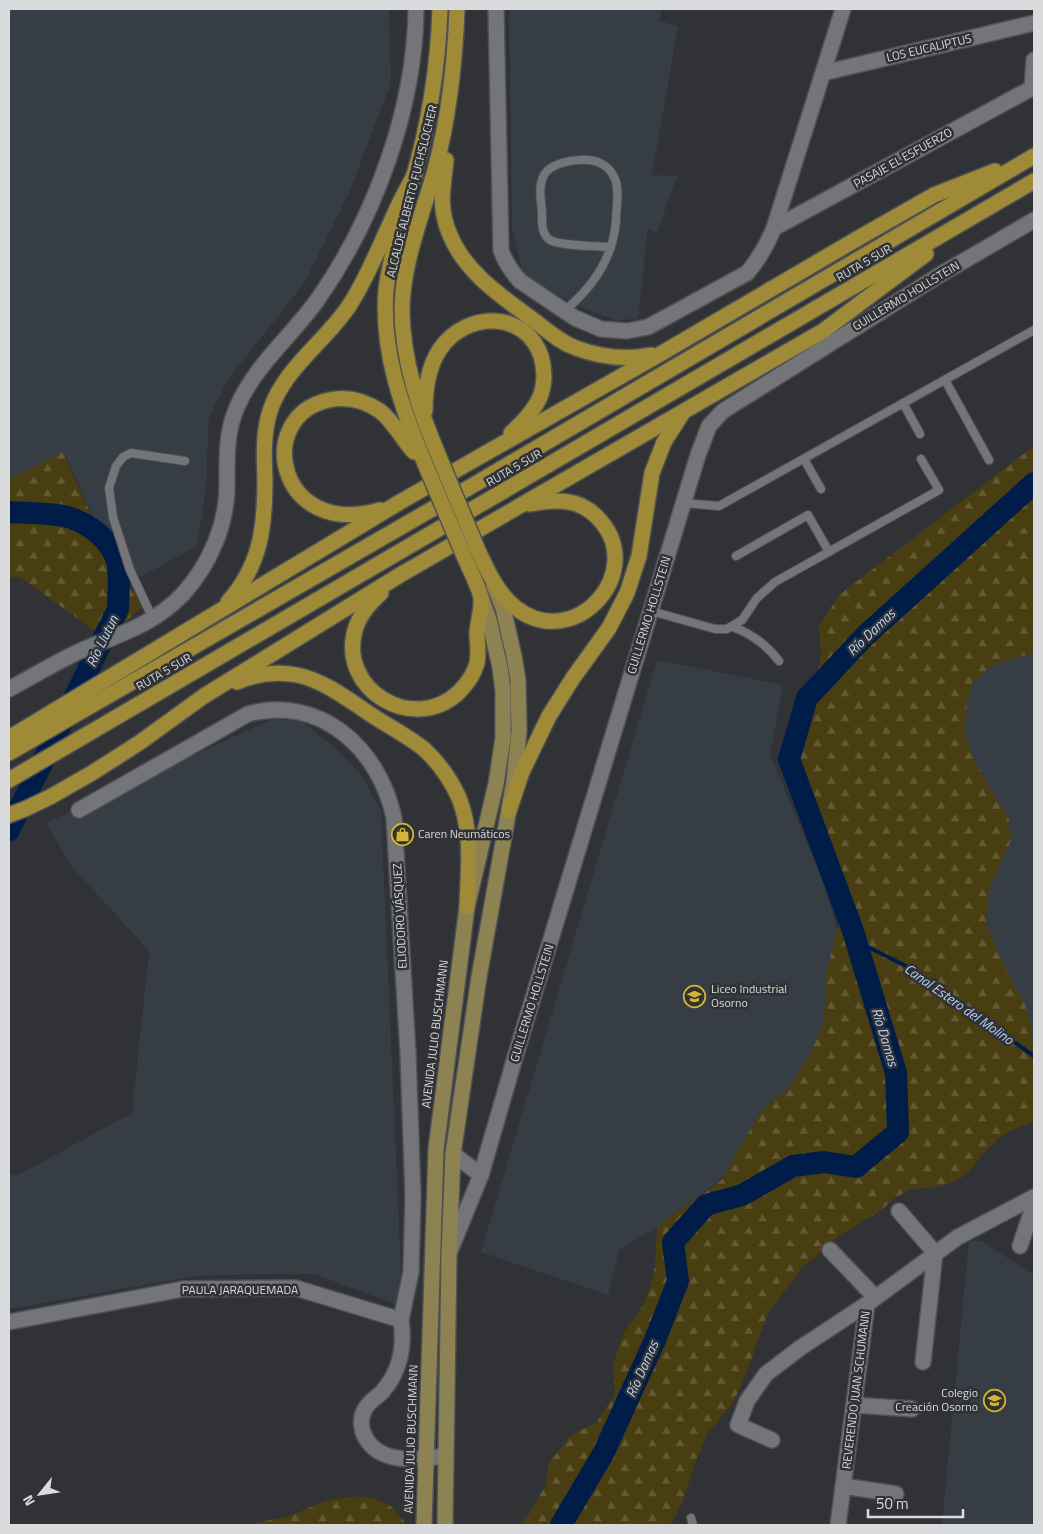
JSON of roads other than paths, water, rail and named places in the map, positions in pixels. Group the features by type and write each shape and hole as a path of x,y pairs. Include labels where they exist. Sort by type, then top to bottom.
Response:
{"highway":[{"name":"ALCALDE ALBERTO FUCHSLOCHER","path":"440,9 433,93 425,134 389,267 386,290 386,328 395,382 424,464 464,556"},
{"name":"ALCALDE ALBERTO FUCHSLOCHER","path":"457,9 454,65 446,119 429,191 410,251 403,293 402,311 405,346 417,401 426,428 489,575 514,607 531,617 550,621 570,619 587,611 602,598 611,580 615,559 611,539 601,520 577,503 556,501 531,504 511,511"},
{"path":"446,119 448,135 442,180 443,209 455,246 470,267 506,299 560,341 588,352 618,358 632,358 662,353"},
{"path":"9,738 400,502 934,195 1033,157"},
{"name":"RUTA 5 SUR","path":"9,753 453,497 1033,157"},
{"path":"219,611 234,595 246,577 261,540 265,514 265,436 267,422 277,396 292,372 337,322 357,294 415,174"},
{"name":"RUTA 5 SUR","path":"9,780 1034,181"},
{"path":"9,815 25,810 50,798 92,773 139,743 204,696 400,575 823,331 983,211"},
{"path":"426,428 426,391 433,364 440,348 451,336 466,326 483,321 502,322 520,328 536,345 542,361 544,380 535,406 520,425 497,446"},
{"path":"400,502 374,511 348,515 326,512 310,504 297,491 288,475 286,467 285,449 294,421 307,410 324,401 345,398 364,402 389,419 424,464"},
{"path":"509,811 522,772 549,716 573,678 609,628 626,593 639,556 652,473 664,442 683,412"},
{"name":"AVENIDA JULIO BUSCHMANN","path":"464,556 481,597"},
{"path":"400,575 365,610 355,628 353,644 354,661 363,681 378,696 398,706 418,709 438,705 455,695 469,680 477,662 477,632 481,597"},
{"path":"204,696 255,676 281,673 305,677 325,686 412,740 444,771 455,790 463,810 469,838 467,907"}],"main road":[{"path":"445,1525 449,1254 453,1154 479,977 518,756 518,680 503,608 489,575"},
{"name":"AVENIDA JULIO BUSCHMANN","path":"424,1525 436,1149 467,907 496,784 503,738 503,698 500,667 491,628 481,597"}],"street":[{"path":"9,689 79,652 121,636 156,617 171,606 192,584 201,571 215,544 224,513 227,498 226,452 228,438 231,424 242,396 258,372 318,300 347,253 369,208 396,136 405,100 414,45 416,9"},
{"path":"496,9 501,250 508,267 520,280 564,311 601,329 627,331 648,328 747,273 757,262 774,228 843,9"},
{"name":"LOS EUCALIPTUS","path":"823,73 1034,24"},
{"name":"PASAJE EL ESFUERZO","path":"774,228 1032,88 1034,60"},
{"name":"GUILLERMO HOLLSTEIN","path":"449,1254 481,1175 650,611 698,455 709,426 722,411 938,276 1034,220"},
{"name":"ELIODORO VÁSQUEZ","path":"79,810 248,714 270,710 299,711 324,721 354,743 374,766 387,791 394,818 408,1053 414,1196 411,1272 401,1320"},
{"path":"453,1154 481,1175"},
{"name":"REVERENDO JUAN SCHUMANN","path":"838,1525 854,1404 871,1301 958,1237 1034,1197"},
{"path":"1020,1246 1034,1204"},
{"path":"899,1211 934,1253 922,1362"},
{"path":"772,1440 738,1425 747,1401 766,1374 800,1348 871,1301 830,1250"},
{"name":"PAULA JARAQUEMADA","path":"9,1322 183,1289 296,1288 401,1320"},
{"path":"401,1320 403,1342 399,1363 388,1384 364,1411 362,1430 368,1441 386,1455 402,1459 446,1456"},
{"path":"854,1404 912,1409"},
{"path":"843,1486 896,1494"}],"lane":[{"path":"564,311 593,282 611,247 615,235 618,189 612,172 607,167 593,160 564,162 550,168 543,177 540,188 543,230 546,236 557,242 611,247"},
{"path":"684,503 719,506 1034,330"},
{"path":"945,380 988,460"},
{"path":"903,403 920,434"},
{"path":"156,617 130,570 113,517 109,488 116,466 123,457 131,454 186,461"},
{"path":"804,459 821,489"},
{"path":"732,627 742,620 757,598 775,582 939,490 921,459"},
{"path":"736,556 808,515 829,552"},
{"path":"650,611 715,629 732,627 744,631 764,643 779,661"}],"waterway":[{"name":"Río Damas","path":"561,1525 604,1452 655,1340 678,1281 673,1242 706,1205 742,1195 793,1166 824,1162 856,1167 898,1132 896,1073 853,931 789,759 807,698 865,636 1034,483"},
{"name":"Río Llutun","path":"9,512 65,516 92,529 104,539 113,551 118,563 119,583 118,609 9,830"},
{"name":"Canal Estero del Molino","path":"856,941 910,968 1034,1056"}],"place":[{"name":"Caren Neumáticos","path":"402,834"},
{"name":"Liceo Industrial Osorno","path":"695,996"},
{"name":"Colegio Creación Osorno","path":"994,1400"}]}
